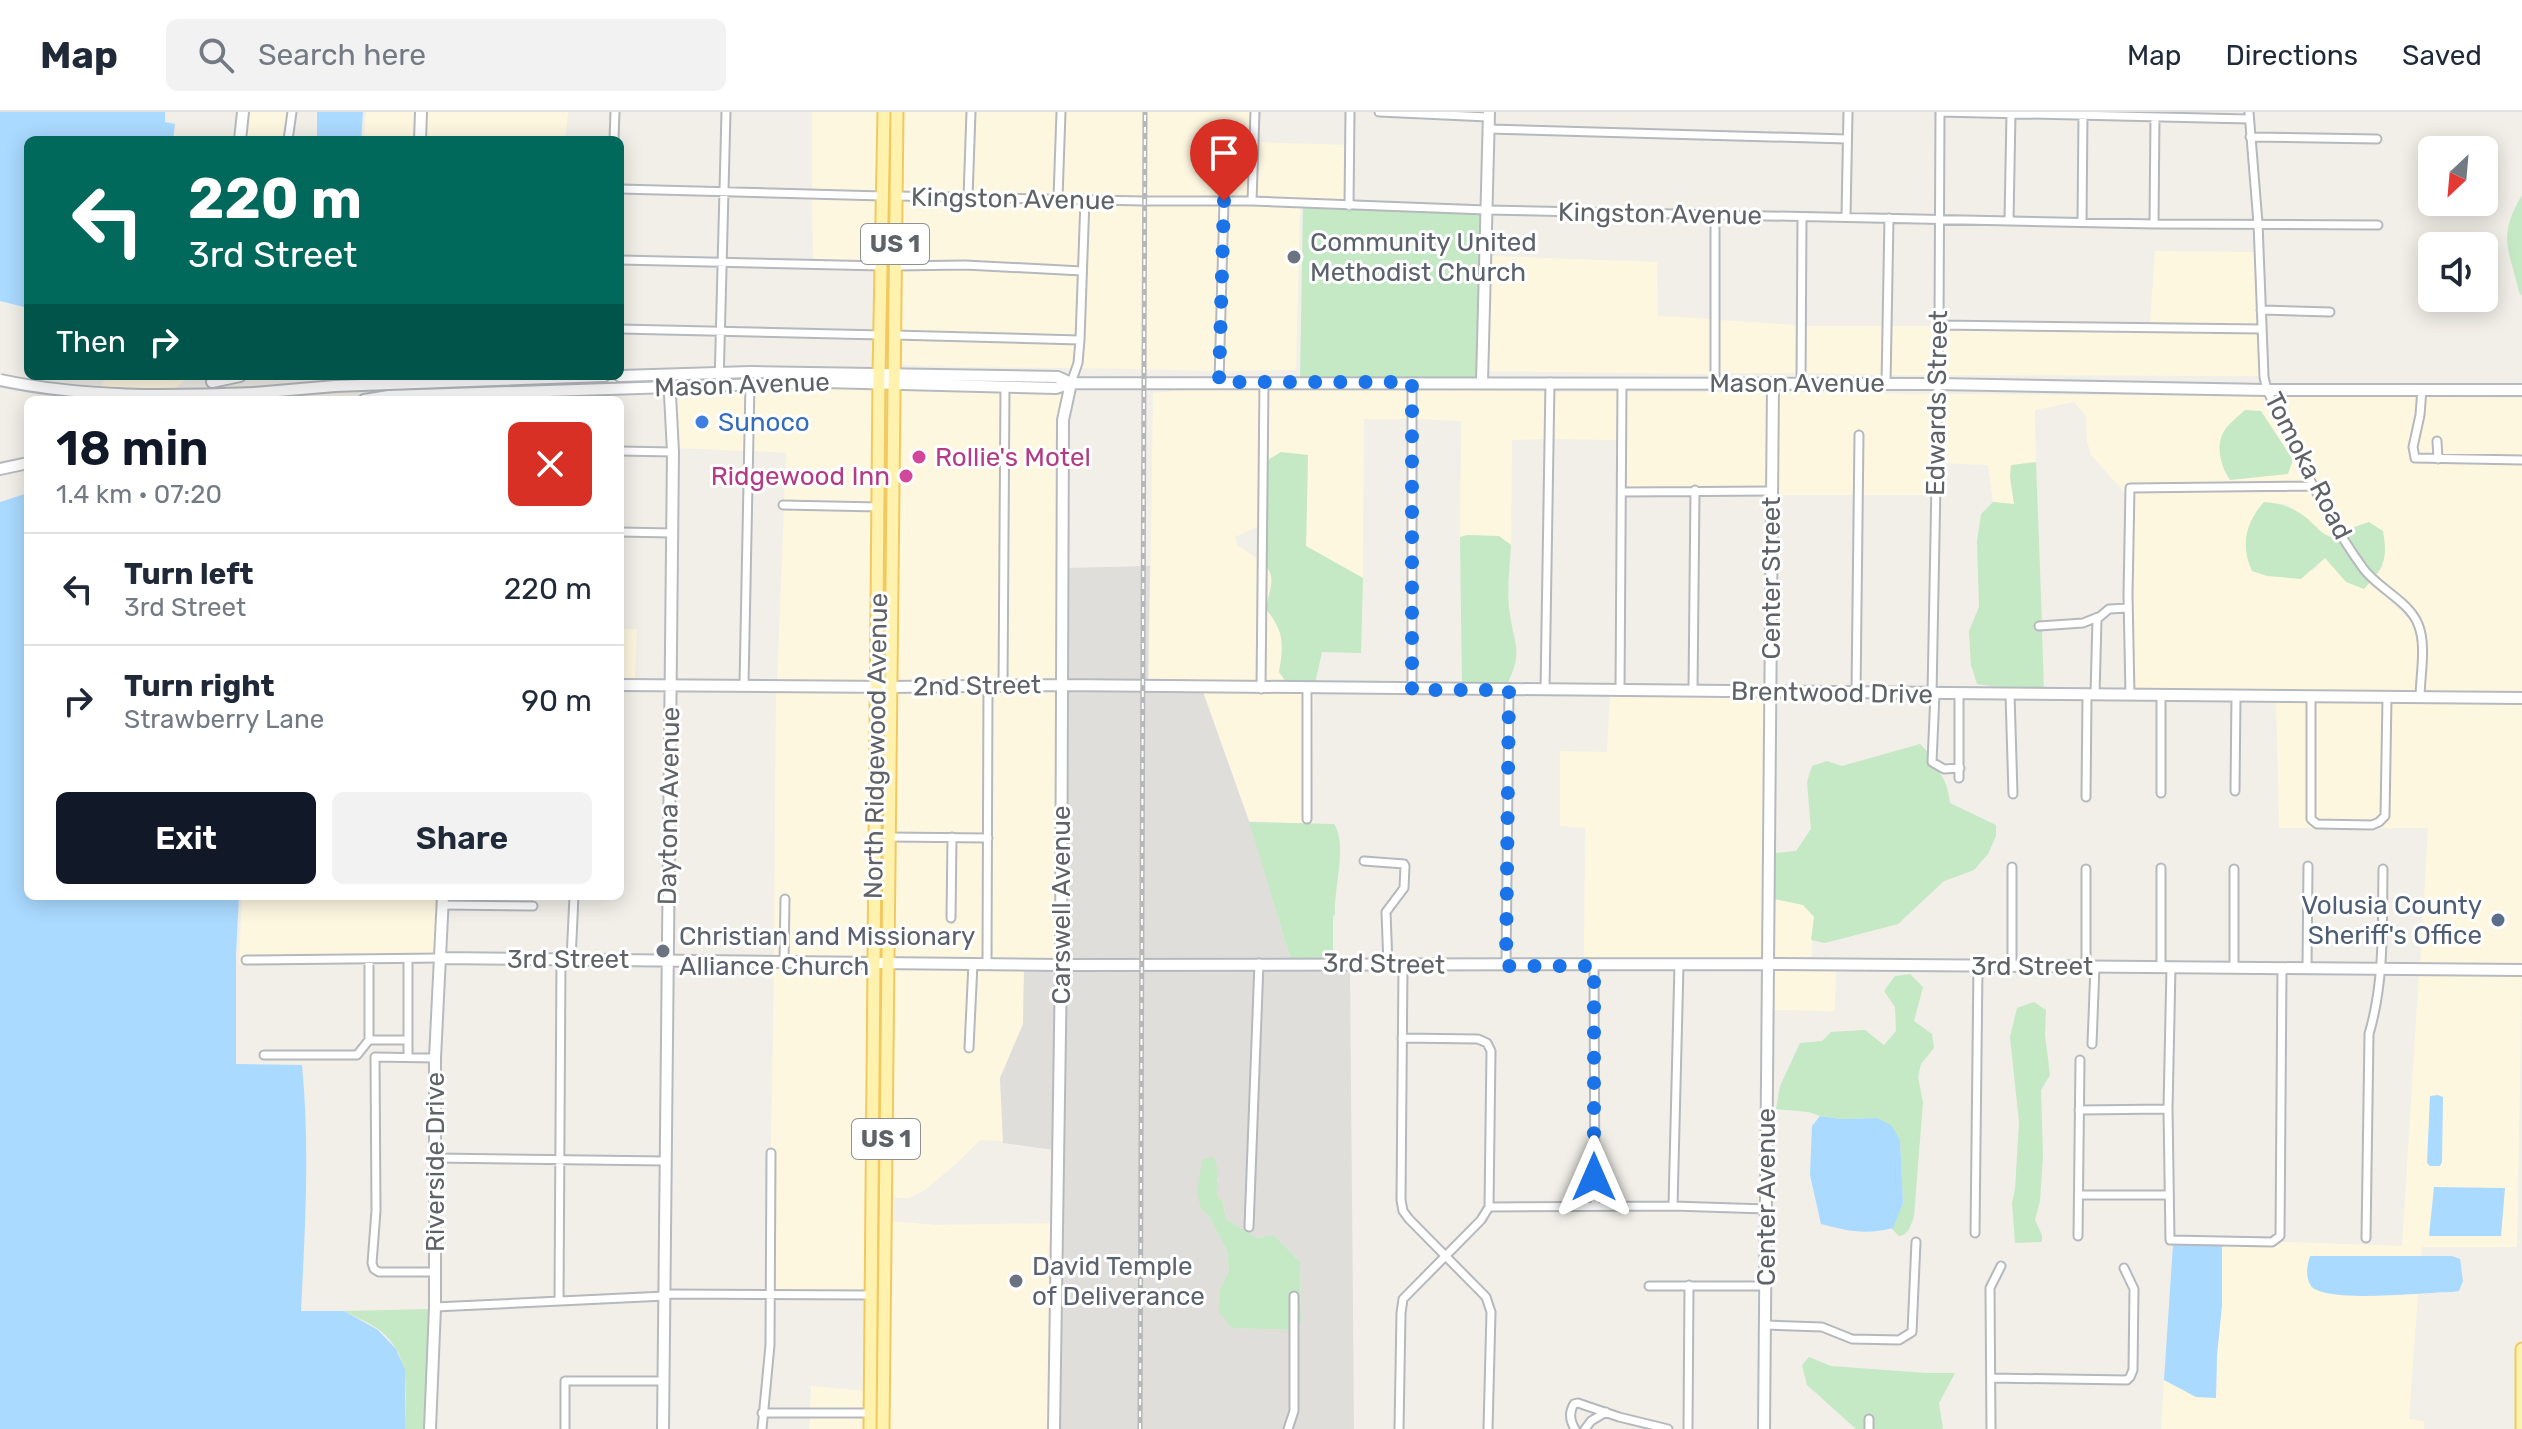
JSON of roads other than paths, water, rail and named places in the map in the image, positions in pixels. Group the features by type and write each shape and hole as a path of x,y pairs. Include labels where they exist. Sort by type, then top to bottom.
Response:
{"main road":[{"name":"North Ridgewood Avenue","path":"870,1429 879,379 895,266 884,112"},
{"name":"North Ridgewood Avenue","path":"883,1429 893,380 882,266 897,112"},
{"path":"871,1278 884,1294"},
{"path":"871,1295 884,1316"},
{"path":"2522,1349 2522,1429"}],"street":[{"path":"240,136 243,112"},
{"path":"289,136 292,112"},
{"path":"420,136 421,112"},
{"path":"614,136 615,112"},
{"path":"720,379 726,112"},
{"path":"968,197 971,112"},
{"path":"1058,198 1061,112"},
{"path":"1252,201 1255,112"},
{"path":"1349,206 1350,112"},
{"path":"1379,112 1847,139"},
{"path":"1846,217 1848,112"},
{"path":"1940,112 2155,117 2249,115"},
{"name":"Edwards Street","path":"1940,112 1932,762 1944,769 1960,768"},
{"path":"2009,221 2011,113"},
{"path":"2082,222 2083,114"},
{"name":"Tomoka Road","path":"2249,115 2267,390 2333,525 2365,572 2405,607 2418,623 2422,640 2420,698"},
{"path":"2154,224 2155,117"},
{"path":"1482,382 1488,119"},
{"path":"2250,137 2377,139"},
{"name":"Kingston Avenue","path":"624,189 1252,201 1715,216 2378,225"},
{"path":"1071,383 1078,363 1080,340 1085,199"},
{"path":"1219,382 1224,201"},
{"path":"1715,216 1715,383"},
{"path":"1801,383 1802,217"},
{"path":"1886,384 1889,218"},
{"path":"624,260 882,266"},
{"path":"895,266 965,265 1082,271"},
{"path":"2261,310 2330,312"},
{"path":"1939,325 2262,329"},
{"path":"624,329 1080,340"},
{"name":"Mason Avenue","path":"624,376 670,381"},
{"name":"Mason Avenue","path":"893,380 1058,377 1071,383"},
{"path":"744,685 750,378"},
{"name":"Mason Avenue","path":"417,389 750,378 879,379 1058,388 1071,383 1550,382 2522,390"},
{"path":"0,380 75,393 165,396 335,386 417,389"},
{"name":"Mason Avenue","path":"383,396 417,389 512,380"},
{"name":"Daytona Avenue","path":"663,1429 673,452 670,381"},
{"path":"1261,689 1264,382"},
{"path":"1412,382 1412,690"},
{"path":"1545,690 1550,382"},
{"name":"Carswell Avenue","path":"1054,1429 1061,965 1063,420 1071,383"},
{"path":"1620,691 1622,383"},
{"name":"Center Street","path":"1767,964 1773,383"},
{"path":"1003,686 1005,387"},
{"path":"2422,388 2413,447 2415,458 2522,460"},
{"path":"1856,694 1859,435"},
{"path":"2437,441 2438,459"},
{"path":"624,451 673,452"},
{"path":"0,469 24,464"},
{"path":"2130,695 2130,488 2312,486"},
{"path":"1693,691 1695,490"},
{"path":"1622,492 1772,491"},
{"path":"783,505 879,507"},
{"path":"624,532 672,533"},
{"path":"2039,626 2083,623 2109,609 2128,608"},
{"path":"2086,797 2098,617"},
{"name":"2nd Street","path":"624,685 1143,687"},
{"path":"987,963 988,686"},
{"name":"Brentwood Drive","path":"1143,687 2522,698"},
{"path":"1307,689 1307,819"},
{"path":"1506,966 1509,690"},
{"path":"2010,694 2013,794"},
{"path":"2161,694 2161,793"},
{"path":"1959,695 1959,778"},
{"path":"2235,791 2236,696"},
{"path":"2311,697 2311,819 2317,824 2372,825 2385,816 2387,698"},
{"path":"889,837 988,838"},
{"path":"951,918 952,837"},
{"path":"1364,861 1405,866 1404,888 1386,912 1388,965"},
{"path":"2307,968 2308,866"},
{"path":"2012,867 2012,966"},
{"path":"2161,868 2166,967 2170,1240 2272,1242 2280,1236 2282,967"},
{"path":"2086,869 2092,1044"},
{"path":"2234,869 2234,967"},
{"path":"2366,1238 2369,1034 2376,1012 2382,968 2383,869"},
{"path":"784,961 785,899"},
{"path":"559,1301 566,960 574,900"},
{"path":"443,901 533,906"},
{"name":"Riverside Drive","path":"430,1429 435,1307 435,1058 443,901"},
{"name":"3rd Street","path":"246,960 440,958 1061,965 1767,964 2522,970"},
{"path":"264,1055 357,1055 363,1051 369,1040 369,959"},
{"path":"408,959 408,1057"},
{"path":"969,1048 973,963"},
{"path":"1249,1227 1259,963"},
{"name":"Center Avenue","path":"1764,1429 1767,964"},
{"path":"1403,965 1403,1211 1486,1297 1491,1312 1488,1429"},
{"path":"1673,1206 1679,965"},
{"path":"1594,966 1595,1206"},
{"path":"1975,1233 1978,966"},
{"path":"1399,1429 1403,1299 1481,1220 1489,1207 1491,1051 1487,1043 1478,1039 1402,1038"},
{"path":"369,1040 408,1040"},
{"path":"434,1272 379,1272 372,1263 376,1211 375,1057 435,1058"},
{"path":"2078,1236 2080,1060"},
{"path":"2079,1110 2168,1109"},
{"path":"762,1429 770,1345 771,1153"},
{"path":"436,1158 665,1161"},
{"path":"2079,1195 2168,1195"},
{"path":"1489,1207 1766,1209"},
{"path":"1765,1325 1822,1327 1852,1339 1899,1340 1912,1332 1916,1242"},
{"path":"1991,1429 1990,1288 2001,1266"},
{"path":"1991,1378 2127,1380 2133,1370 2134,1289 2124,1268"},
{"path":"1688,1429 1689,1285"},
{"path":"1649,1286 1765,1286"},
{"path":"435,1307 665,1295 871,1295"},
{"path":"1288,1429 1294,1411 1294,1296"},
{"path":"565,1429 565,1381 664,1381"},
{"path":"1575,1429 1571,1418 1574,1404 1668,1429"},
{"path":"1585,1429 1591,1421 1606,1412"},
{"path":"762,1413 870,1413"},
{"path":"1869,1419 1869,1429"}],"water":[{"path":"0,112 165,112 165,122 175,124 174,136 24,136 24,380 100,380 44,396 24,396 24,900 239,900 236,1064 302,1065 306,1157 301,1311 344,1311 378,1330 396,1349 405,1370 405,1429 0,1429"},
{"path":"317,112 363,112 361,136 317,136"},
{"path":"2430,1096 2443,1097 2442,1162 2440,1166 2430,1166 2427,1163"},
{"path":"1820,1116 1877,1118 1891,1125 1900,1140 1903,1203 1893,1228 1857,1231 1821,1224 1810,1175 1812,1126"},
{"path":"2434,1187 2505,1188 2501,1236 2429,1236"},
{"path":"2173,1245 2222,1245 2216,1398 2196,1397 2164,1380"},
{"path":"2310,1256 2452,1256 2460,1259 2463,1281 2459,1291 2452,1292 2336,1295 2311,1286 2307,1271"}],"railway":[{"path":"1140,1429 1145,112"}],"place":[{"name":"Community United Methodist Church","path":"1294,257"},
{"name":"Sunoco","path":"702,422"},
{"name":"Rollie's Motel","path":"919,457"},
{"name":"Ridgewood Inn","path":"906,476"},
{"name":"Volusia County Sheriff's Office","path":"2498,920"},
{"name":"Christian and Missionary Alliance Church","path":"663,951"},
{"name":"David Temple of Deliverance","path":"1016,1281"}]}
